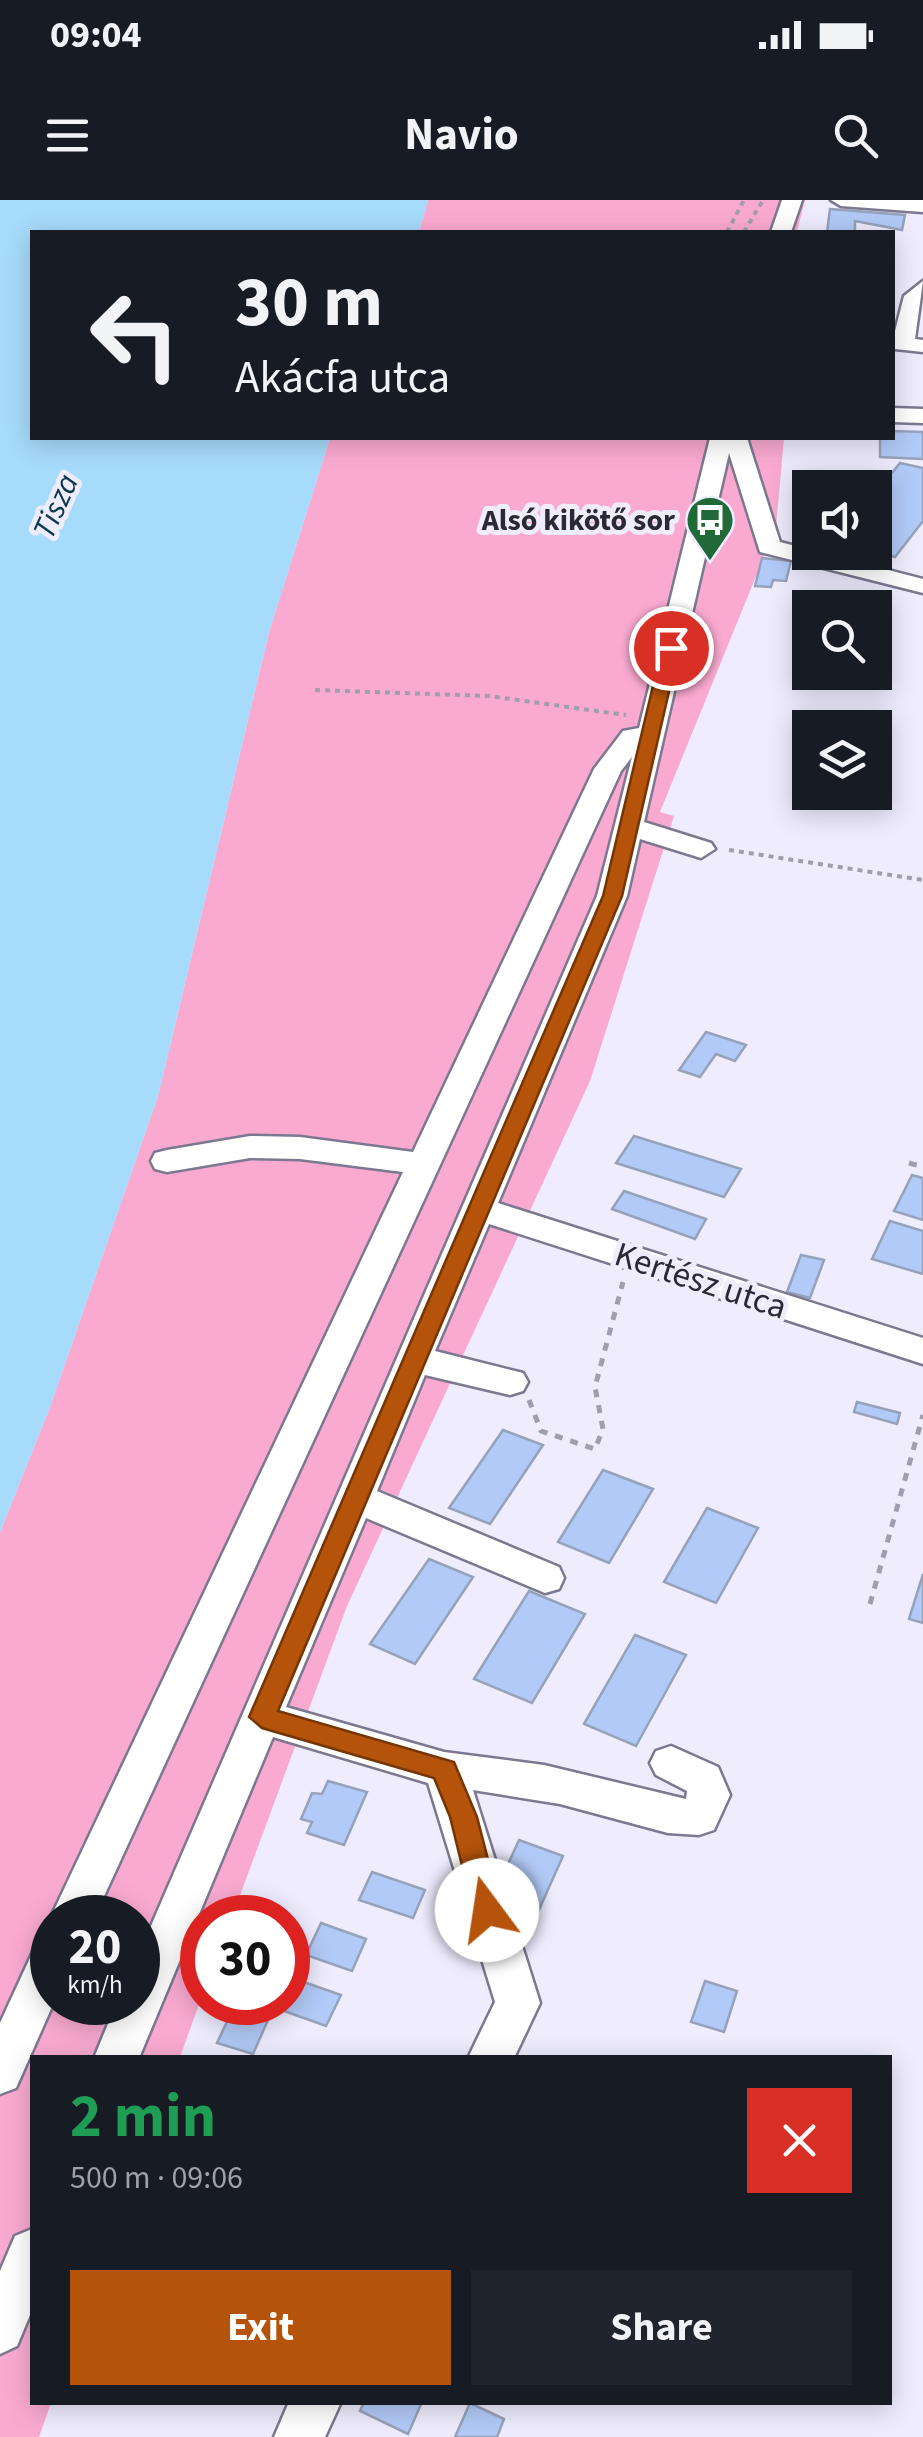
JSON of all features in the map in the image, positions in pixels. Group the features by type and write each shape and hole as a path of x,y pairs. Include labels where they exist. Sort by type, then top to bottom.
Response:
{"street":[{"path":"783,230 792,200"},
{"path":"841,200 918,212"},
{"path":"906,342 914,296 923,288"},
{"path":"895,414 923,416"},
{"path":"117,2055 612,896 721,440"},
{"path":"737,440 769,547 923,586"},
{"path":"83,1895 608,769 633,737 652,726"},
{"path":"630,827 700,849"},
{"path":"167,1161 250,1147 300,1148 423,1164"},
{"name":"Kertész utca","path":"480,1208 923,1351"},
{"path":"416,1360 510,1382"},
{"path":"356,1498 545,1578"},
{"path":"262,1717 444,1770 498,1774 579,1790 678,1818 699,1817 709,1795 703,1780 671,1763"},
{"path":"444,1770 464,1817 487,1910 518,2002 492,2055"},
{"path":"0,2072 30,2007"},
{"path":"0,2329 30,2258"},
{"path":"299,2437 315,2405"}],"path":[{"path":"729,230 744,200"},
{"path":"745,230 763,200"},
{"path":"315,690 488,696 652,726"},
{"path":"700,849 764,852 923,880"},
{"path":"910,1163 923,1167"},
{"path":"510,1382 528,1395 540,1431 595,1449 603,1429 595,1387 624,1292 622,1254"},
{"path":"870,1604 923,1415"}],"shaded area":[{"path":"428,200 805,200 798,230 420,230"},
{"path":"329,440 784,440 776,527 660,812 674,816 590,1081 347,1606 240,1895 180,1895 180,2025 192,2025 181,2055 30,2055 30,2405 50,2405 39,2437 0,2437 0,1532 50,1407 158,1096 269,632"}],"water":[{"name":"Tisza","path":"0,200 428,200 420,230 30,230 30,440 329,440 269,632 158,1096 50,1407 0,1532"}],"building":[{"path":"830,209 905,215 902,230 855,221 855,230 827,230"},
{"path":"895,431 923,432 923,459 880,457 880,440 895,440"},
{"path":"900,463 923,468 923,521 895,557 892,556 892,473"},
{"path":"762,558 791,561 786,581 773,580 771,587 755,586"},
{"path":"706,1032 746,1045 735,1061 716,1054 700,1077 679,1070"},
{"path":"634,1136 741,1169 724,1197 616,1163"},
{"path":"912,1175 923,1178 923,1220 894,1211"},
{"path":"624,1191 706,1219 695,1239 612,1209"},
{"path":"890,1221 923,1231 923,1274 872,1259"},
{"path":"801,1255 824,1260 810,1298 787,1292"},
{"path":"857,1402 900,1413 897,1424 854,1412"},
{"path":"503,1430 543,1445 490,1524 449,1508"},
{"path":"603,1470 653,1489 609,1563 558,1542"},
{"path":"707,1508 758,1528 716,1603 664,1582"},
{"path":"429,1559 473,1577 415,1664 370,1644"},
{"path":"923,1574 923,1623 909,1619"},
{"path":"529,1591 585,1614 532,1703 474,1679"},
{"path":"635,1635 686,1655 636,1746 584,1724"},
{"path":"328,1781 367,1792 344,1845 307,1833 312,1822 301,1819 312,1793 322,1794"},
{"path":"519,1840 563,1856 538,1912 493,1897"},
{"path":"372,1872 425,1890 413,1918 359,1900"},
{"path":"321,1923 366,1939 352,1971 310,1956 310,1946"},
{"path":"705,1981 737,1991 724,2032 691,2022"},
{"path":"310,1984 341,1995 326,2026 310,2020"},
{"path":"225,2025 266,2025 253,2054 217,2043"},
{"path":"363,2405 421,2405 408,2434 360,2411"},
{"path":"469,2405 504,2419 497,2437 455,2437"}],"place":[{"name":"Alsó kikötő sor","path":"710,562"}],"route":[{"path":"487,1910 464,1817 444,1770 262,1717 612,896 671,648"}]}
